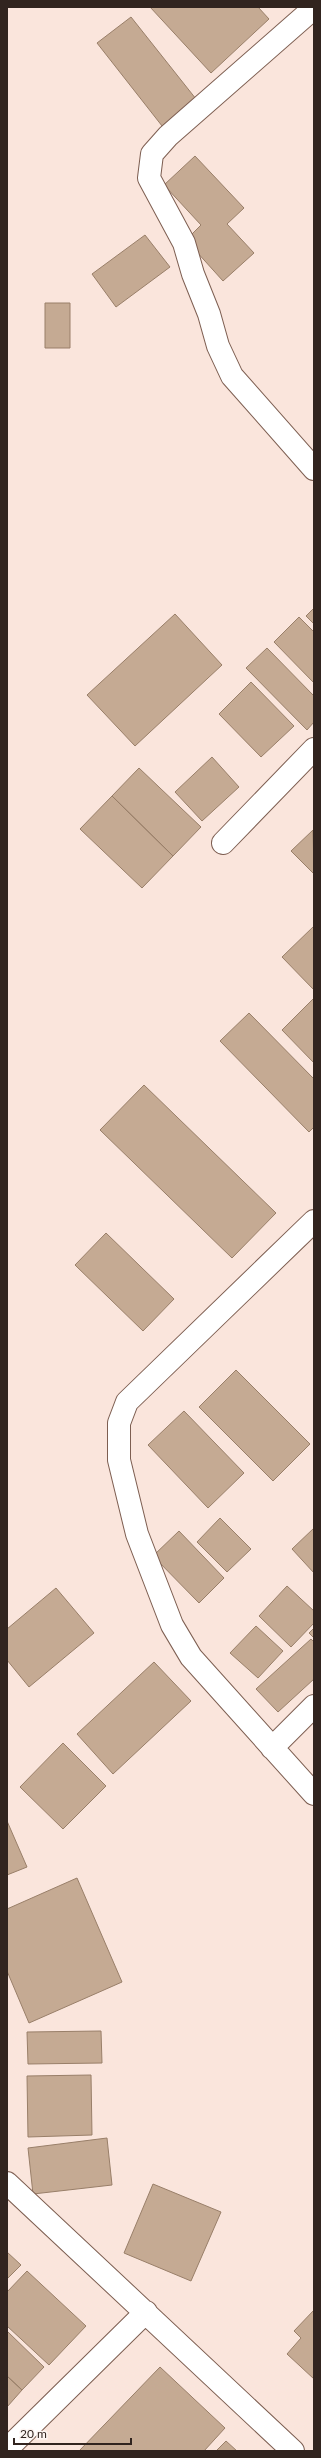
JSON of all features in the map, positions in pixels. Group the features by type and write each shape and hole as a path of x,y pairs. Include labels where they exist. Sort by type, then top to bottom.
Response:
{"street":[{"path":"314,8 168,136 152,154 149,178 184,243 193,274 209,314 218,346 232,376 314,469"},
{"path":"223,843 314,749"},
{"path":"314,1221 127,1402 119,1423 119,1460 137,1534 172,1625 190,1657 314,1794"},
{"path":"272,1748 314,1706"},
{"path":"7,2183 293,2451"},
{"path":"7,2449 146,2312"}],"building":[{"path":"150,7 258,7 269,19 211,73"},
{"path":"131,17 200,104 166,131 97,43"},
{"path":"195,156 244,208 227,224 254,253 223,281 186,240 201,225 164,185"},
{"path":"145,235 170,267 116,307 92,274"},
{"path":"45,303 70,303 70,348 45,348"},
{"path":"314,608 314,624 306,616"},
{"path":"175,614 222,665 135,746 87,695"},
{"path":"299,617 314,632 314,683 274,642"},
{"path":"267,648 314,696 314,722 307,730 246,668"},
{"path":"251,682 294,726 261,757 219,714"},
{"path":"212,757 239,787 202,821 175,792"},
{"path":"139,768 201,827 173,856 112,796"},
{"path":"112,796 173,856 142,888 80,829"},
{"path":"313,830 314,872 313,873 291,851"},
{"path":"314,926 314,990 282,957"},
{"path":"313,999 314,1001 314,1063 282,1030"},
{"path":"249,1013 314,1079 314,1127 309,1132 220,1041"},
{"path":"144,1085 276,1213 232,1258 100,1130"},
{"path":"106,1233 174,1299 143,1331 75,1265"},
{"path":"236,1370 310,1444 273,1481 199,1407"},
{"path":"184,1411 244,1473 208,1508 148,1445"},
{"path":"220,1518 251,1549 227,1572 197,1542"},
{"path":"314,1528 314,1573 292,1549"},
{"path":"179,1531 224,1578 199,1603 153,1556"},
{"path":"287,1586 314,1611 314,1623 291,1647 259,1616"},
{"path":"56,1588 94,1633 29,1687 7,1660 7,1629"},
{"path":"256,1626 283,1651 258,1678 230,1653"},
{"path":"314,1628 314,1638 309,1633"},
{"path":"311,1639 314,1642 314,1679 278,1712 256,1689"},
{"path":"154,1662 191,1701 113,1774 77,1734"},
{"path":"63,1743 106,1786 63,1829 20,1787"},
{"path":"7,1821 27,1867 7,1875"},
{"path":"77,1878 122,1982 29,2023 7,1971 7,1909"},
{"path":"101,2031 102,2063 28,2064 27,2032"},
{"path":"91,2075 92,2135 28,2137 27,2076"},
{"path":"107,2138 112,2185 33,2194 28,2148"},
{"path":"153,2184 221,2212 191,2281 124,2253"},
{"path":"7,2252 21,2265 7,2279"},
{"path":"27,2271 86,2326 49,2365 7,2326 7,2292"},
{"path":"314,2310 314,2379 287,2354 301,2338 294,2331"},
{"path":"7,2331 44,2367 22,2390 7,2376"},
{"path":"160,2367 225,2428 204,2451 79,2451"},
{"path":"7,2376 22,2390 7,2407"},
{"path":"226,2441 237,2451 216,2451"}]}
